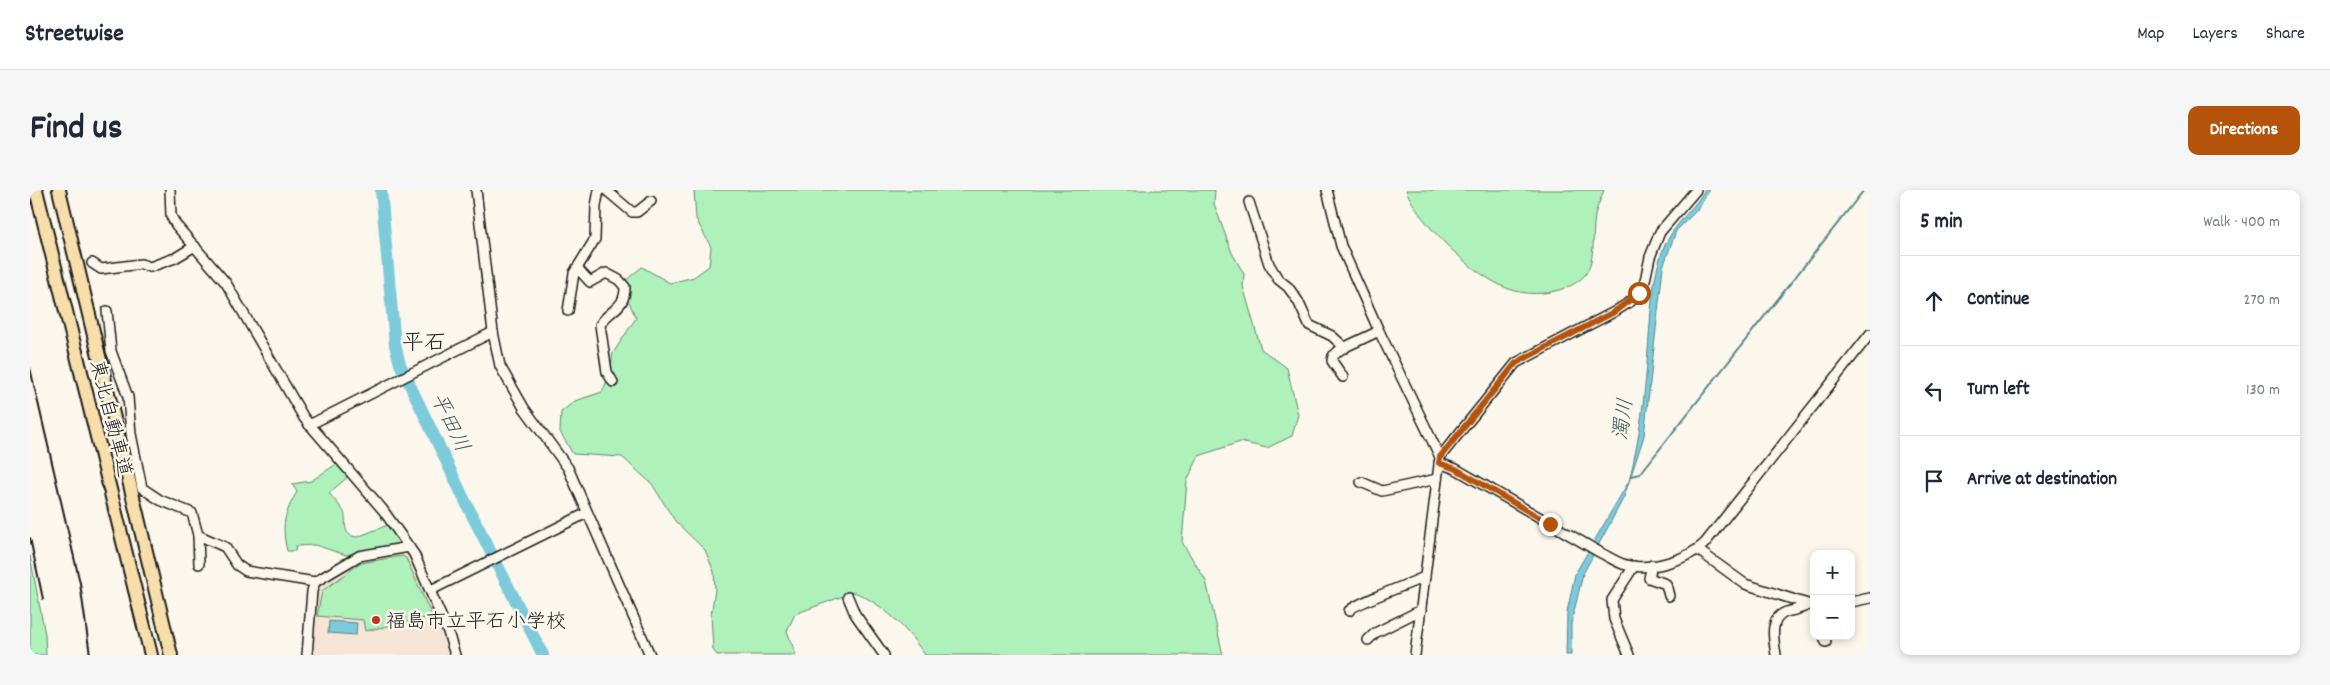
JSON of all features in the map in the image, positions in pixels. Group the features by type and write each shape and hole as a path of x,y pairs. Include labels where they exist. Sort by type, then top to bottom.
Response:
{"highway":[{"name":"東北自動車道","path":"36,190 152,655"},
{"name":"東北自動車道","path":"59,190 171,655"}],"street":[{"path":"170,190 171,216 226,284 309,425 384,510 409,547 431,590 448,632 454,655"},
{"path":"476,190 493,332 500,366 524,408 568,468 650,655"},
{"path":"568,311 570,285 577,268 595,239 596,206 599,190"},
{"path":"606,190 632,212 643,208 651,201"},
{"path":"1327,190 1341,246 1440,460 1588,546 1625,565 1652,565 1698,550 1870,334"},
{"path":"1415,655 1440,460 1516,363 1614,312 1639,293 1644,285 1650,257 1660,232 1696,190"},
{"path":"1248,202 1269,264 1278,279 1288,287 1298,301 1309,324 1325,332 1345,348"},
{"path":"92,263 102,269 141,264 150,267 175,258 195,246"},
{"path":"577,268 590,282 606,273 619,280 625,286 624,298 619,307 600,325 607,372 613,382"},
{"path":"107,310 111,351 128,397 131,434 142,488 160,500 192,513 198,536 199,564"},
{"path":"1343,376 1332,360 1335,354 1379,331"},
{"path":"309,425 493,332"},
{"path":"1361,482 1382,492 1437,479"},
{"path":"431,590 587,513"},
{"path":"198,536 225,547 237,565 246,570 315,582"},
{"path":"307,655 312,590 315,582 359,556 409,547"},
{"path":"1698,550 1745,584 1810,605"},
{"path":"1652,565 1649,578 1666,584 1669,596"},
{"path":"1629,655 1614,618 1612,600 1634,566"},
{"path":"1348,611 1355,605 1378,598 1425,577"},
{"path":"848,597 855,614 884,655"},
{"path":"1855,601 1870,598"},
{"path":"1776,655 1773,634 1776,619 1784,613 1798,611 1810,605"},
{"path":"1368,640 1375,633 1421,610"}],"shaded area":[{"name":"福島市立平石小学校","path":"407,552 425,587 451,655 311,655 316,587 357,560"}],"green space":[{"path":"694,190 1215,190 1214,204 1232,253 1244,274 1243,286 1261,349 1287,368 1298,415 1292,436 1267,448 1240,442 1199,456 1187,481 1182,542 1206,581 1223,655 925,655 894,618 876,604 854,592 795,614 787,631 796,655 717,655 713,650 711,615 715,590 714,572 705,550 675,521 652,484 622,457 573,454 560,432 561,412 575,401 602,392 610,374 613,353 636,318 621,284 642,267 670,283 694,277 709,266 711,247 696,219"},
{"path":"1406,190 1604,190 1596,211 1589,268 1585,275 1577,282 1556,291 1529,293 1509,289 1495,283 1480,273 1450,248 1423,218"},
{"path":"338,463 349,476 329,493 344,512 348,534 357,537 388,525 400,544 346,555 315,545 296,546 295,551 287,551 284,534 285,520 297,492 292,484 311,481"},
{"path":"30,556 45,634 46,655 30,655"},
{"path":"402,556 406,558 431,614 430,617 365,631 363,620 317,616 322,591 361,563"}],"water":[{"name":"濁川","path":"1705,190 1709,190 1698,209 1676,231 1663,267 1644,436 1624,497 1583,574 1571,624 1571,655 1566,655 1567,612 1575,574 1629,481 1633,465 1644,399 1652,297 1660,257 1669,237"},
{"path":"329,621 357,623 356,635 328,633"}],"waterway":[{"name":"平田川","path":"381,190 395,345 400,364 468,507 543,655"},
{"path":"1631,476 1640,474 1864,190"}],"railway":[{"path":"30,368 80,583 90,655"},
{"path":"30,538 43,599"}],"place":[{"name":"福島市立平石小学校","path":"376,620"}],"district":[{"name":"平石","path":"424,341"}],"route":[{"path":"1550,524 1456,469 1439,463 1440,457 1516,363 1543,347 1614,312 1630,302 1639,293"}]}
